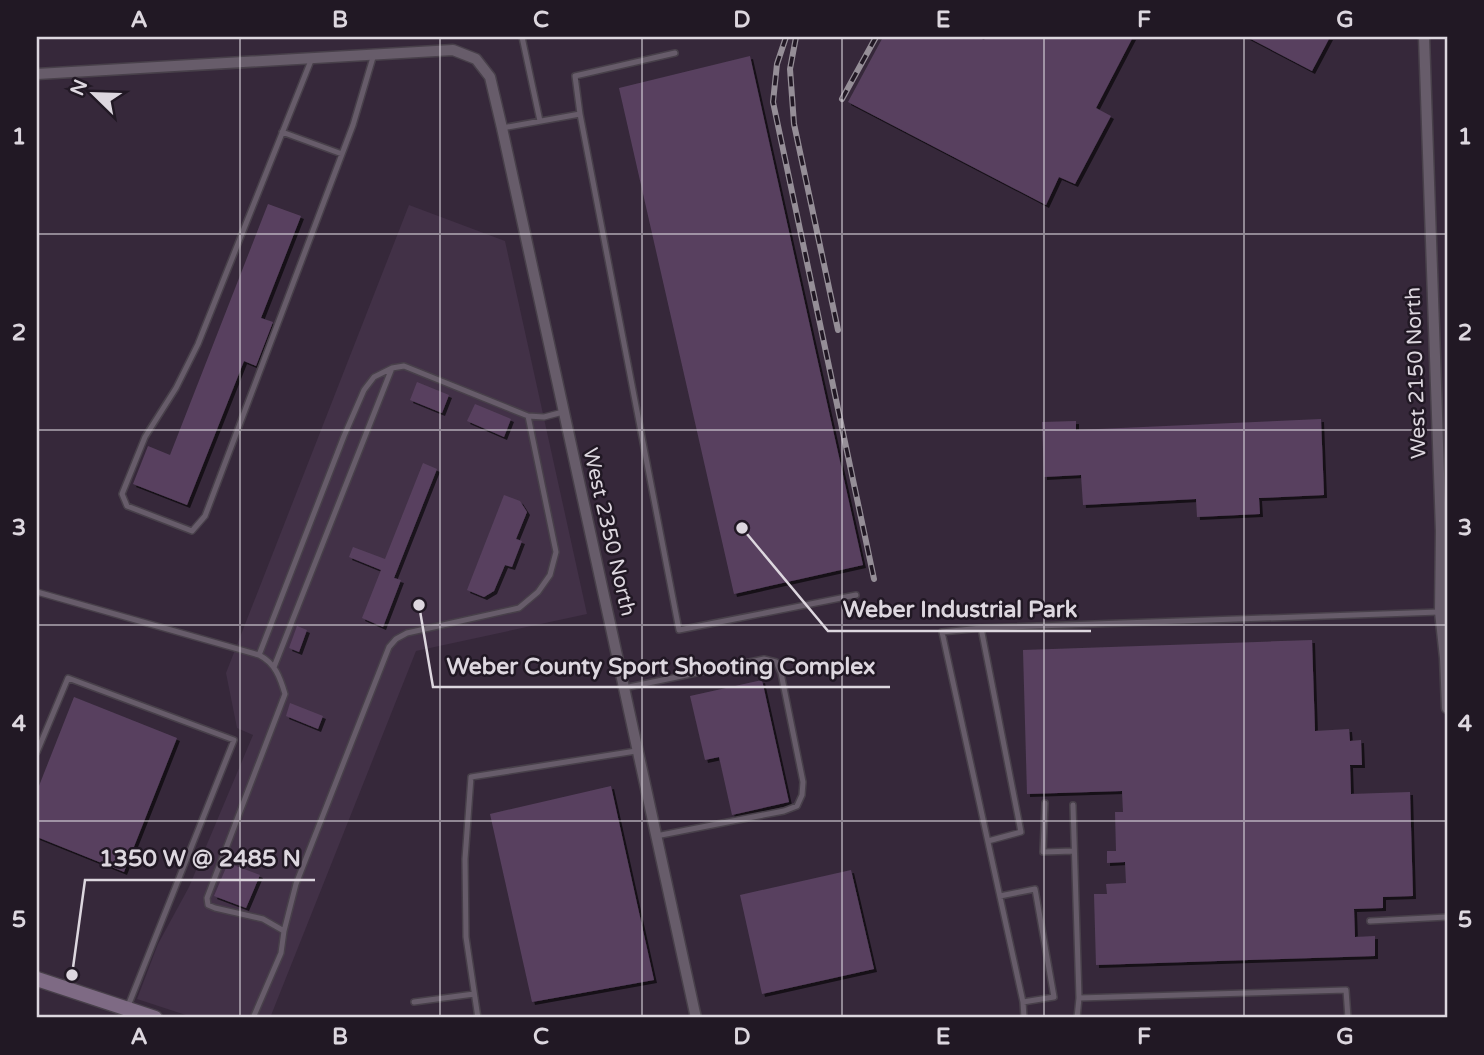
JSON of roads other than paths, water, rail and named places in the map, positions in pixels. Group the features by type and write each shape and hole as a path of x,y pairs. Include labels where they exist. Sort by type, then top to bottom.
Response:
{"street":[{"name":"West 2150 North","path":"1424,37 1441,531 1440,612 1446,658 1447,708"},
{"name":"West 2350 North","path":"374,54 453,50 476,59 489,77 696,1018"},
{"path":"37,74 374,54"},
{"path":"37,979 155,1018"}],"lane":[{"path":"523,37 540,121"},
{"path":"675,53 575,76 679,630 856,595"},
{"path":"312,58 198,344 176,388 145,437 122,494 127,506 192,531 205,516 342,154 374,54"},
{"path":"502,128 580,114"},
{"path":"282,132 342,154"},
{"path":"259,655 344,436 364,390 373,377 392,368 404,366 528,416 544,417 563,412"},
{"path":"274,667 392,368"},
{"path":"253,1018 281,953 296,884 389,647 407,633 519,608 538,592 550,576 556,552 528,416"},
{"path":"37,592 259,655 274,667 285,694 207,898 208,905 215,908 263,919 284,931"},
{"path":"1024,1018 1023,1002 942,632 981,628 1440,612"},
{"path":"981,628 1021,832 988,841"},
{"path":"624,688 764,659 776,662 781,673 803,782 802,795 797,806 784,811 656,836"},
{"path":"37,752 68,678 234,740 126,1009"},
{"path":"478,1018 466,937 465,859 471,777 637,751"},
{"path":"1045,803 1043,852 1073,851"},
{"path":"1073,804 1079,998 1077,1018"},
{"path":"1000,896 1035,889 1054,997 1023,1002"},
{"path":"1370,920 1447,917"},
{"path":"1079,998 1346,990 1348,1018"},
{"path":"414,1002 474,994"}],"railway":[{"path":"786,37 777,64 773,102 874,579"},
{"path":"796,37 790,69 794,124 838,330"},
{"path":"842,99 876,37"}],"place":[{"name":"Weber Industrial Park","path":"742,528"},
{"name":"Weber County Sport Shooting Complex","path":"419,605"},
{"name":"1350 W @ 2485 N","path":"72,975"}]}
